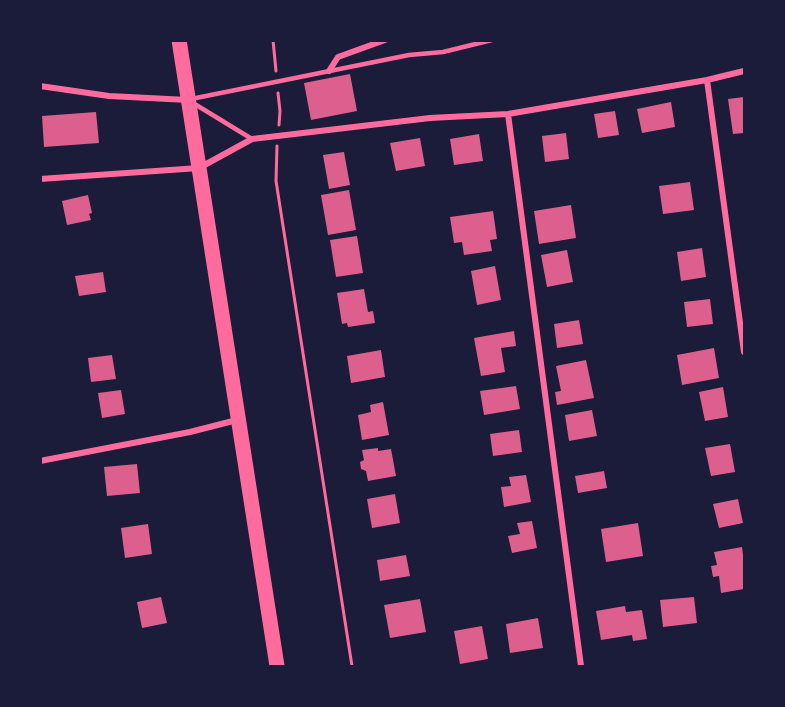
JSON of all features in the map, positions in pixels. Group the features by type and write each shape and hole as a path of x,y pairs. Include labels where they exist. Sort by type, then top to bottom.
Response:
{"main road":[{"path":"179,40 277,666"}],"street":[{"path":"329,71 338,57 385,40"},
{"path":"40,179 199,168 252,139 430,118 508,114 706,80 744,71"},
{"path":"706,80 744,352"},
{"path":"40,86 109,96 188,100"},
{"path":"508,114 581,666"},
{"path":"40,461 190,432 238,419"}],"lane":[{"path":"188,100 409,55 443,52 492,40"},
{"path":"188,100 252,139"}],"path":[{"path":"273,40 280,111 275,159 276,181 352,666"}],"building":[{"path":"350,74 357,111 311,120 304,83"},
{"path":"744,97 744,133 733,134 728,99"},
{"path":"671,102 675,127 642,133 637,109"},
{"path":"615,111 619,135 598,138 594,114"},
{"path":"96,112 99,143 44,147 42,116"},
{"path":"566,133 569,159 545,162 542,136"},
{"path":"479,134 483,161 454,165 450,139"},
{"path":"420,138 425,166 396,171 390,143"},
{"path":"344,152 350,185 329,189 323,155"},
{"path":"690,182 694,210 663,214 659,186"},
{"path":"349,190 356,230 328,235 321,195"},
{"path":"88,195 92,213 89,214 91,220 67,225 62,201"},
{"path":"571,205 576,238 539,244 534,211"},
{"path":"493,211 497,239 490,240 492,251 464,255 462,242 454,243 450,217"},
{"path":"357,236 363,273 336,277 330,240"},
{"path":"702,248 706,277 681,281 677,252"},
{"path":"567,250 573,282 547,287 541,255"},
{"path":"495,266 501,300 477,305 471,271"},
{"path":"103,272 106,292 79,296 75,276"},
{"path":"364,289 368,312 373,311 375,323 348,327 347,323 342,324 337,293"},
{"path":"710,299 713,324 687,327 684,302"},
{"path":"579,320 583,344 557,348 554,324"},
{"path":"514,331 516,346 501,348 505,372 481,376 474,338"},
{"path":"714,348 719,378 682,385 677,355"},
{"path":"381,350 385,377 351,383 347,356"},
{"path":"112,355 116,379 91,382 88,358"},
{"path":"586,360 594,398 557,405 555,392 561,391 556,366"},
{"path":"516,386 520,409 484,415 480,391"},
{"path":"723,387 728,417 705,421 699,392"},
{"path":"121,390 125,414 102,418 98,393"},
{"path":"383,402 389,435 362,440 358,415 371,412 370,405"},
{"path":"592,410 597,436 569,441 565,415"},
{"path":"519,430 522,452 493,456 490,434"},
{"path":"730,444 735,472 711,476 705,448"},
{"path":"378,448 378,451 391,449 396,476 368,481 366,471 361,469 360,462 364,460 362,450"},
{"path":"137,464 140,493 107,496 104,467"},
{"path":"604,471 607,488 578,493 575,476"},
{"path":"526,475 531,502 504,507 501,487 511,486 509,477"},
{"path":"395,494 400,523 372,528 367,499"},
{"path":"738,499 743,523 719,528 713,504"},
{"path":"532,521 537,548 512,553 508,536 520,534 517,523"},
{"path":"638,523 643,556 606,562 601,529"},
{"path":"148,524 152,554 125,558 121,528"},
{"path":"742,547 744,589 721,593 719,576 713,577 711,566 717,565 714,552"},
{"path":"406,555 410,576 380,581 377,560"},
{"path":"161,597 167,623 142,628 137,602"},
{"path":"694,597 697,623 663,627 660,600"},
{"path":"420,599 426,632 390,638 384,605"},
{"path":"625,606 626,612 642,610 647,639 633,641 632,635 601,640 596,611"},
{"path":"538,618 543,648 510,653 506,624"},
{"path":"482,626 488,659 460,664 454,631"}]}
